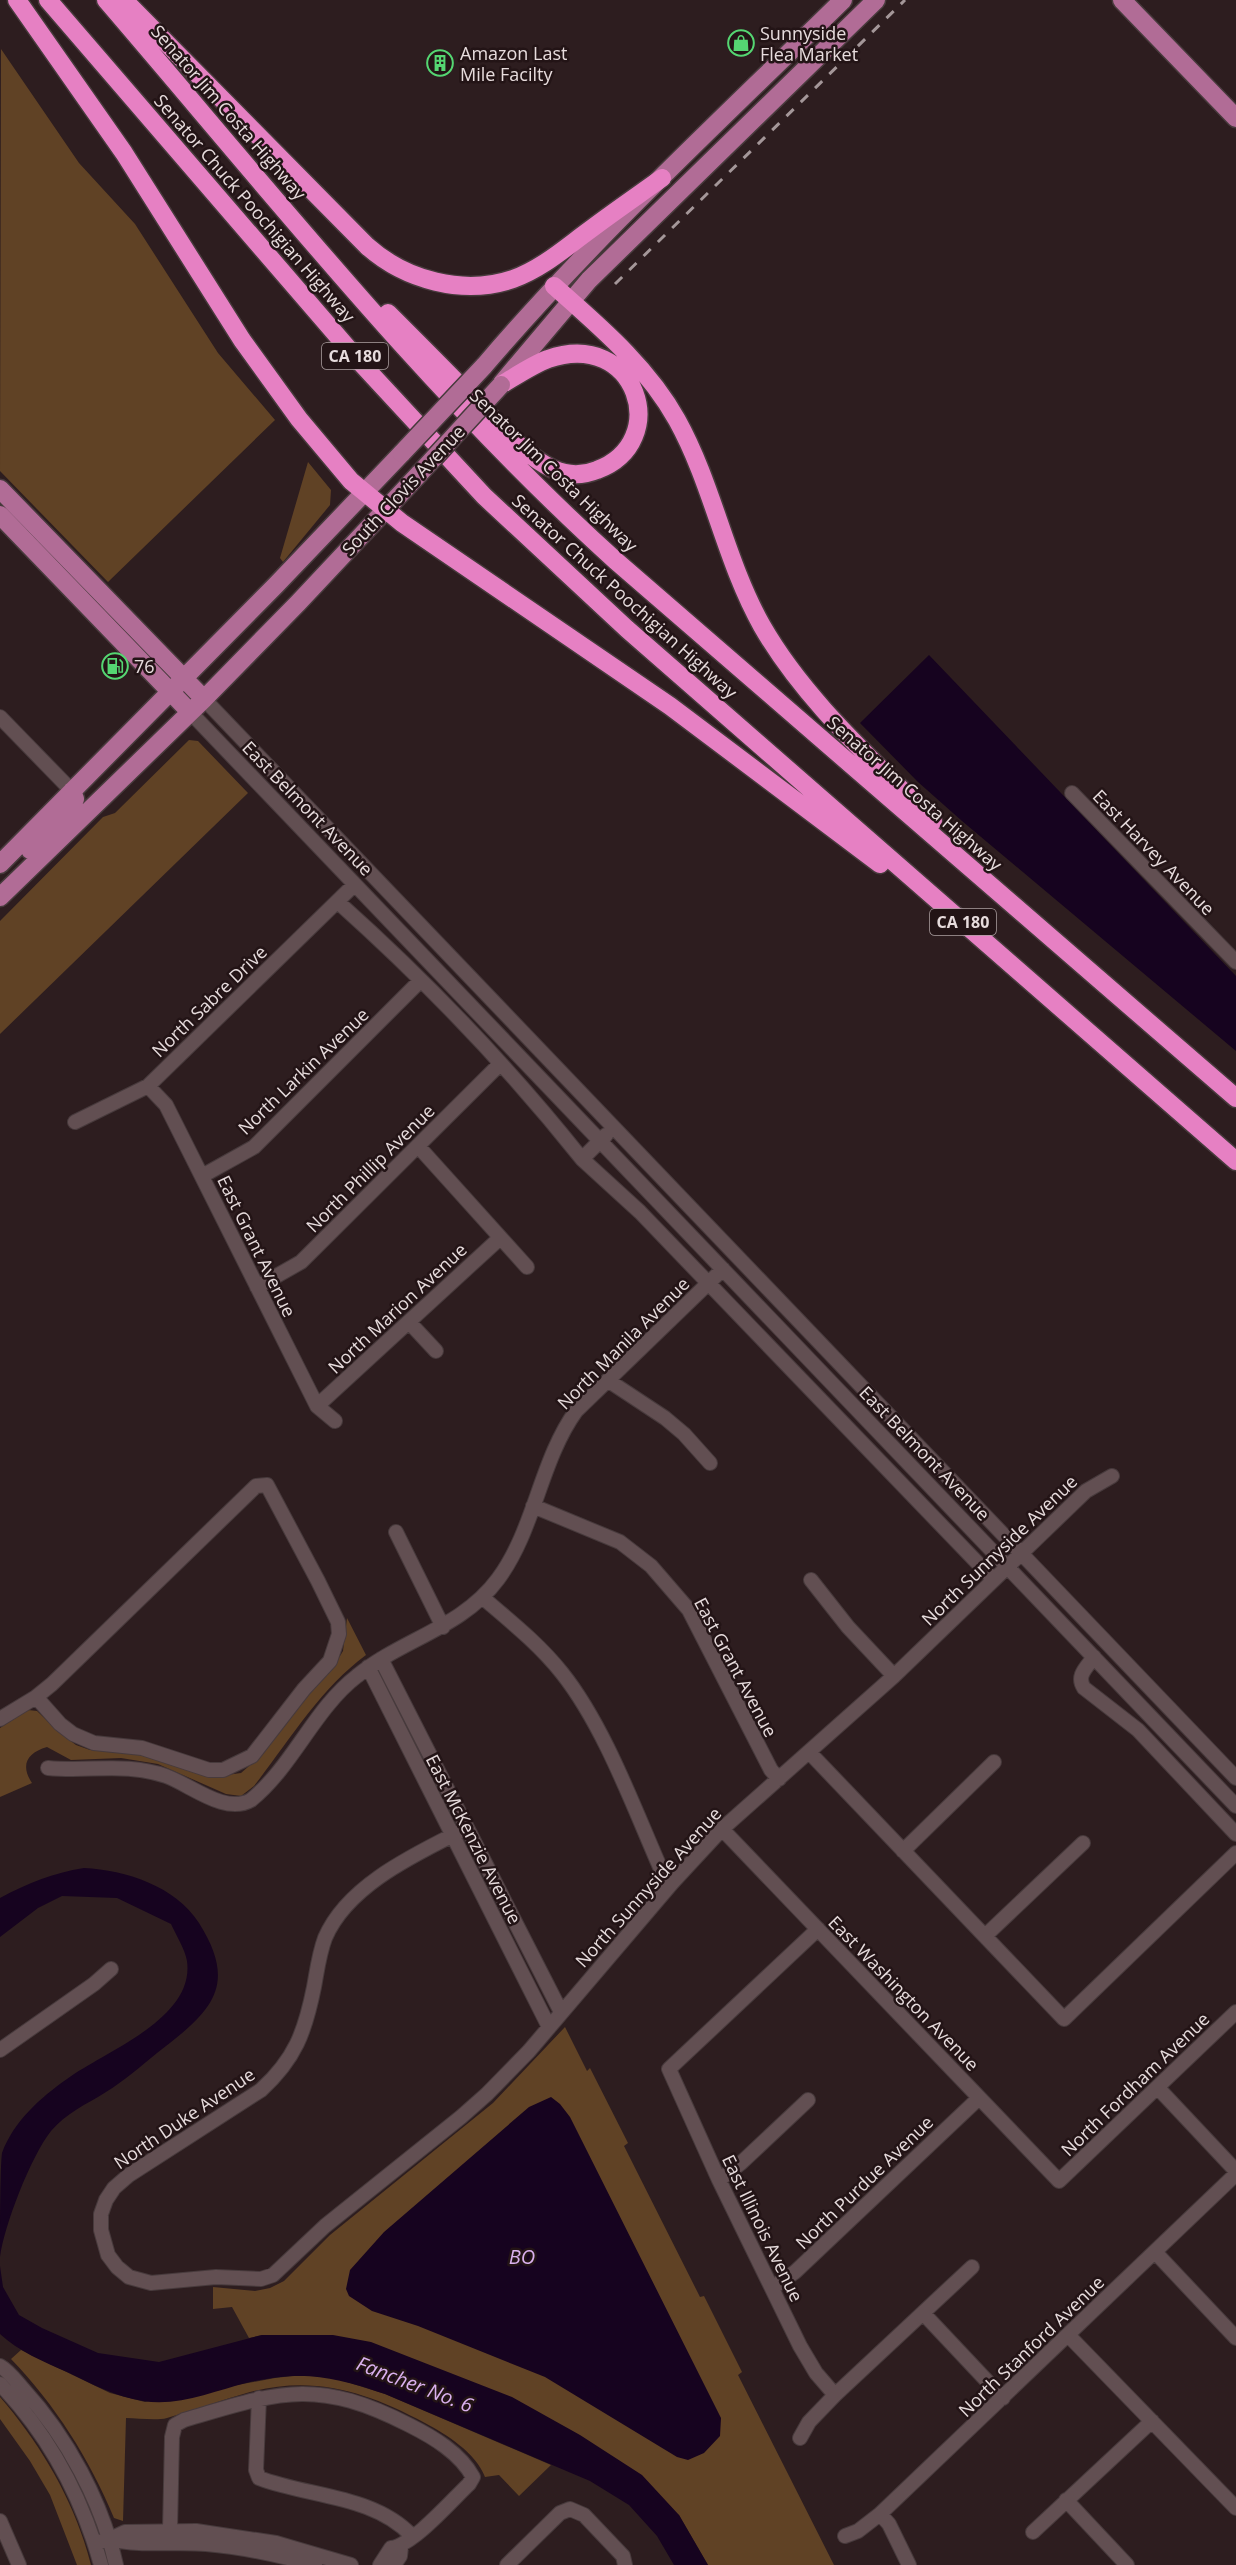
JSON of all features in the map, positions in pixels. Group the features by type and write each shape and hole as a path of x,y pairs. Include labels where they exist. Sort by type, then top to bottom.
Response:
{"highway":[{"path":"17,0 124,153 242,340 299,419 364,493 385,511 670,706 999,953"},
{"name":"Senator Chuck Poochigian Highway","path":"48,0 359,361 484,496 604,609 1236,1161"},
{"name":"Senator Jim Costa Highway","path":"106,0 431,378 557,507 675,613 1026,917"},
{"path":"124,0 367,246 394,266 421,278 466,285 483,285 512,279 550,259 662,178"},
{"path":"276,198 501,427 541,462 563,473 585,474 604,468 614,461 622,454 634,435 638,414 637,402 630,382 612,362 603,358 579,354 560,356 537,363 501,385"},
{"path":"554,286 642,368 676,418 699,470 728,552 750,602 775,646 795,675 823,708 1026,917"},
{"name":"CA 180","path":"1026,917 1236,1098"}],"main road":[{"name":"South Clovis Avenue","path":"0,864 364,493 484,366 554,286 843,0"},
{"name":"South Clovis Avenue","path":"1,891 204,699 385,511 501,385 571,300 876,0"},
{"path":"1122,0 1236,118"},
{"path":"640,230 668,189 735,121 735,106"},
{"name":"East Belmont Avenue","path":"0,489 177,685 190,712"},
{"name":"East Belmont Avenue","path":"0,515 177,685 204,699"},
{"path":"1,891 26,854 71,810 75,799 72,791"},
{"path":"1,891 26,837"}],"street":[{"name":"East Belmont Avenue","path":"204,699 1236,1779"},
{"name":"East Belmont Avenue","path":"190,712 1236,1806"},
{"path":"0,717 72,791"},
{"name":"East Harvey Avenue","path":"1072,793 1236,962"},
{"name":"North Sabre Drive","path":"75,1122 148,1086 354,885"},
{"path":"338,902 386,945 542,1109 582,1159 640,1212 993,1579"},
{"name":"North Larkin Avenue","path":"202,1176 254,1147 420,981"},
{"name":"North Phillip Avenue","path":"257,1287 301,1262 500,1064"},
{"name":"East Grant Avenue","path":"148,1086 166,1105 317,1406 335,1421"},
{"path":"582,1159 614,1128"},
{"path":"418,1146 527,1267"},
{"name":"North Marion Avenue","path":"317,1406 500,1238"},
{"name":"North Manila Avenue","path":"48,1768 77,1770 90,1767 127,1767 168,1777 232,1805 246,1803 262,1791 331,1703 354,1678 381,1659 443,1627 482,1598 509,1563 568,1422 576,1411 723,1269"},
{"path":"409,1322 436,1351"},
{"path":"609,1381 665,1418 684,1434 710,1463"},
{"name":"North Sunnyside Avenue","path":"267,2278 279,2271 353,2202 461,2118 510,2072 672,1883 722,1829 894,1676 1086,1491 1112,1476"},
{"path":"0,1719 36,1697 256,1486 267,1485 338,1622 339,1634 330,1662 304,1689 252,1756 223,1770 209,1770 167,1754 142,1748 94,1743 73,1734 60,1724 36,1697"},
{"name":"East Grant Avenue","path":"533,1506 620,1542 651,1566 689,1610 771,1770 779,1779"},
{"path":"396,1532 443,1627"},
{"path":"811,1580 848,1627 894,1676"},
{"path":"482,1598 521,1629 564,1674 595,1725 663,1874 672,1883"},
{"path":"1094,1658 1080,1675 1080,1682 1084,1688 1138,1730 1236,1834"},
{"name":"East McKenzie Avenue","path":"381,1659 561,2012"},
{"name":"East McKenzie Avenue","path":"368,1667 549,2027"},
{"path":"1168,1734 1202,1757 1236,1793"},
{"path":"809,1752 1064,2019 1236,1853"},
{"path":"903,1851 994,1762"},
{"name":"North Duke Avenue","path":"267,2278 216,2277 151,2283 129,2277 117,2267 105,2249 101,2230 101,2214 105,2200 114,2188 129,2175 261,2090 277,2075 291,2058 301,2038 309,2013 319,1956 326,1936 339,1916 373,1881 393,1867 467,1828"},
{"name":"East Washington Avenue","path":"722,1829 1059,2181"},
{"path":"985,1936 1083,1843"},
{"name":"East Illinois Avenue","path":"818,1929 669,2069 719,2180 800,2346 816,2373 835,2395"},
{"path":"0,2050 94,1984 111,1969"},
{"name":"North Fordham Avenue","path":"1059,2181 1236,2012"},
{"path":"1158,2088 1236,2173"},
{"name":"North Purdue Avenue","path":"772,2288 795,2272 979,2098"},
{"path":"719,2180 741,2163 808,2100"},
{"name":"North Stanford Avenue","path":"845,2536 858,2531 880,2514 1069,2336 1236,2173"},
{"path":"1155,2252 1236,2338"},
{"path":"800,2438 809,2422 835,2395 972,2267"},
{"path":"923,2313 1003,2398"},
{"path":"1069,2336 1236,2508"},
{"path":"0,2366 32,2398 75,2463 110,2539 116,2565"},
{"path":"0,2384 16,2400 49,2445 72,2487 95,2543 101,2565"},
{"path":"170,2530 172,2437 175,2425 184,2420 259,2398 317,2393 359,2403 399,2420 436,2441 462,2462 473,2477 469,2484 427,2525 401,2547 400,2556 394,2565"},
{"path":"259,2398 256,2470 259,2478 312,2491 368,2509 392,2519 412,2536"},
{"path":"1033,2532 1152,2421"},
{"path":"1066,2500 1127,2565"},
{"path":"507,2565 560,2513 570,2509 584,2515 623,2556 625,2565"},
{"path":"880,2514 889,2524 909,2565"},
{"path":"0,2521 20,2565"},
{"path":"95,2543 125,2532 170,2530 223,2534 276,2543 351,2565"},
{"path":"110,2539 129,2544 178,2542 235,2547 315,2565"},
{"path":"380,2565 391,2548 401,2547"}],"shaded area":[{"path":"1,49 79,163 135,224 218,353 275,420 108,582 0,471"},
{"path":"308,462 331,490 330,505 283,562 280,558"},
{"path":"189,740 198,741 248,793 0,1034 0,921 103,817 115,813"},
{"path":"347,1618 366,1655 334,1683 254,1786 241,1796 226,1794 158,1764 121,1758 71,1760 47,1747 30,1756 28,1760 26,1771 32,1783 0,1797 0,1728 28,1710 37,1711 76,1745 90,1750 136,1753 159,1758 212,1777 241,1773 263,1754 306,1696 334,1666 343,1651"},
{"path":"565,2027 587,2071 590,2068 628,2143 624,2146 700,2297 704,2296 742,2372 738,2375 834,2565 708,2565 679,2515 262,2335 249,2338 232,2307 213,2309 213,2287 255,2291 270,2288 284,2281 330,2235 493,2103"},
{"path":"21,2350 110,2393 145,2402 275,2378 301,2375 331,2377 385,2394 551,2465 519,2496 499,2475 485,2477 468,2452 451,2439 403,2412 340,2389 297,2385 274,2387 250,2392 163,2419 126,2418 123,2521 114,2518 94,2474 57,2414 11,2359"},
{"path":"0,2397 30,2435 55,2476 76,2519 91,2565 77,2565 50,2495 30,2461 0,2419"}],"water":[{"path":"929,655 1236,976 1236,1051 962,821 918,782 860,723"},
{"path":"84,1868 116,1872 148,1882 177,1899 199,1923 211,1946 217,1965 217,1982 213,1997 191,2025 126,2078 70,2114 51,2131 35,2157 20,2192 7,2228 0,2257 2,2153 13,2131 29,2111 57,2086 124,2045 163,2016 177,2000 186,1982 186,1956 171,1924 117,1898 62,1896 38,1908 0,1937 0,1898 41,1879"},
{"name":"BO","path":"551,2097 570,2117 721,2418 720,2436 704,2453 688,2460 677,2457 545,2377 418,2326 372,2311 349,2296 346,2289 350,2270 384,2232 529,2107"},
{"name":"Fancher No. 6","path":"0,2266 3,2287 19,2315 98,2353 159,2362 262,2335 333,2335 371,2342 512,2397 580,2435 642,2475 679,2515 708,2565 674,2565 657,2536 629,2505 590,2481 385,2394 349,2383 317,2377 284,2377 246,2383 209,2394 169,2402 143,2401 104,2390 32,2356 0,2334"}],"railway":[{"path":"615,284 905,0"}],"place":[{"name":"Sunnyside Flea Market","path":"741,43"},
{"name":"Amazon Last Mile Facilty","path":"440,63"},
{"name":"76","path":"115,666"}]}
